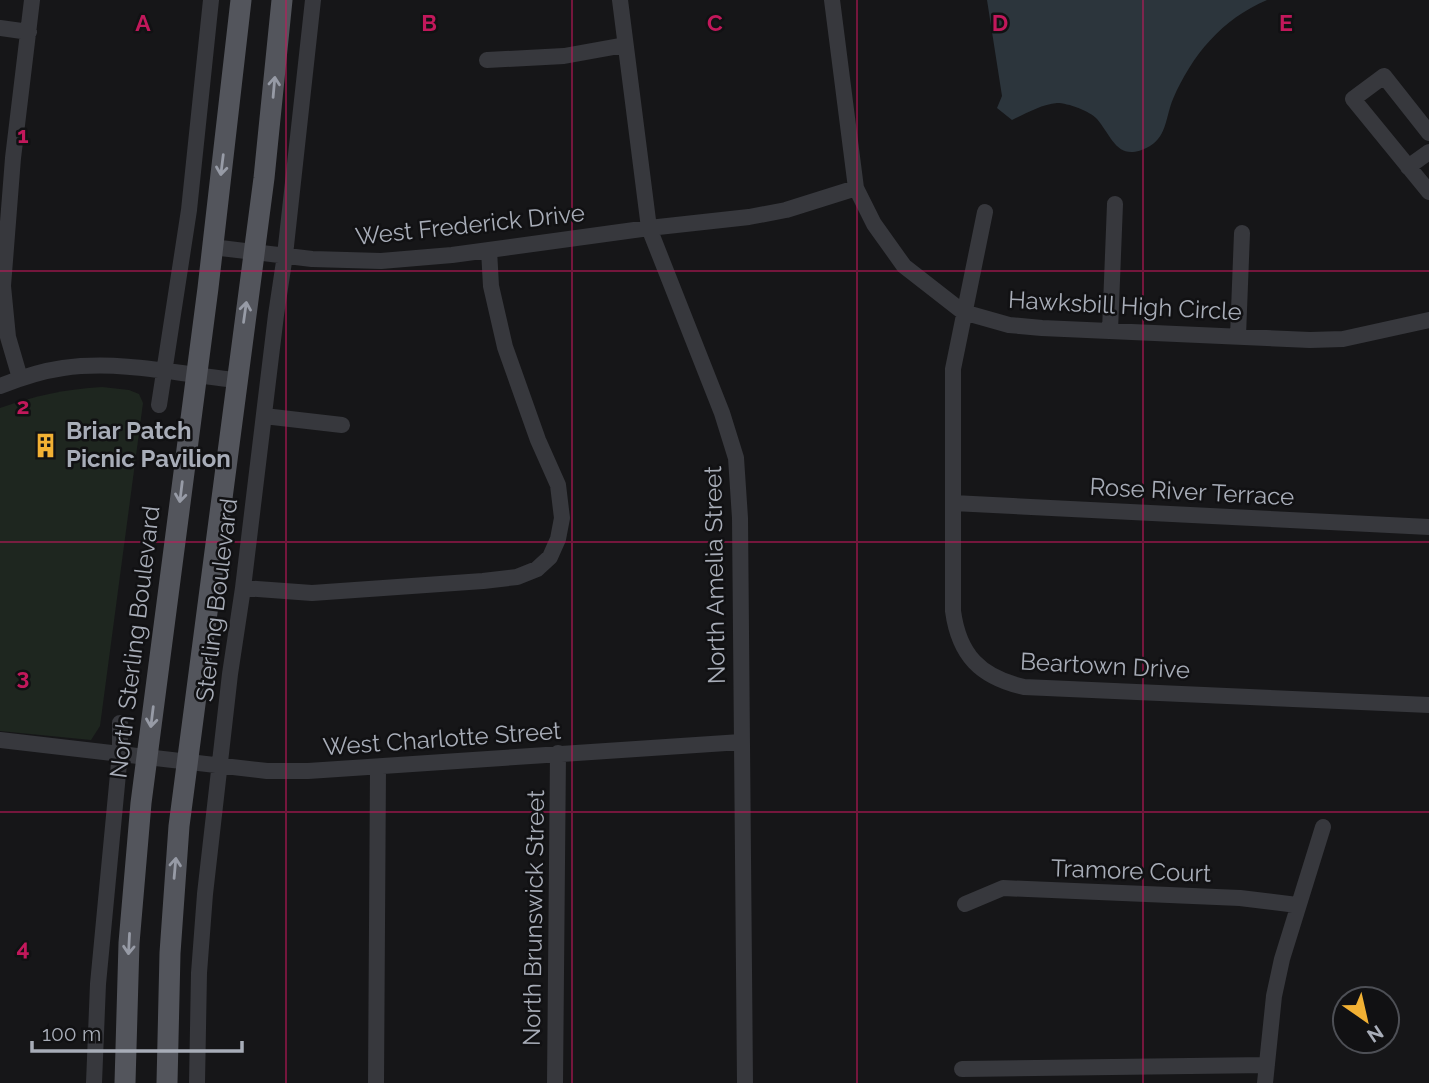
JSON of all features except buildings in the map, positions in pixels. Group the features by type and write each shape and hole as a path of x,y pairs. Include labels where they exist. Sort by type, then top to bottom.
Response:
{"main road":[{"name":"North Sterling Boulevard","path":"125,1083 131,917 147,758 241,0"},
{"path":"167,1083 170,953 187,761 254,252 282,0"}],"street":[{"path":"20,378 8,337 3,286 12,170 32,0"},
{"path":"159,405 189,210 211,0"},
{"name":"Sterling Boulevard","path":"197,1083 199,973 219,764 285,255 313,0"},
{"name":"North Amelia Street","path":"620,0 649,228 722,413 736,457 740,518 745,1083"},
{"name":"Hawksbill High Circle","path":"832,0 856,188 874,224 904,266 963,312 1009,324 1310,340 1343,339 1429,320"},
{"path":"0,28 29,32"},
{"path":"487,60 564,57 625,45"},
{"path":"1429,133 1384,76 1353,99 1429,192"},
{"path":"1408,167 1429,152"},
{"name":"West Frederick Drive","path":"212,247 344,261 381,261 749,217 786,210 856,188"},
{"path":"1110,331 1115,204"},
{"name":"Beartown Drive","path":"985,212 953,369 953,611 956,632 963,649 978,666 1007,684 1024,687 1429,705"},
{"path":"1238,336 1242,233"},
{"path":"243,588 312,593 483,581 517,577 537,569 550,557 558,539 562,518 558,485 538,440 505,347 491,286 489,250"},
{"path":"0,386 20,378 73,368 130,367 236,380"},
{"path":"264,416 342,425"},
{"name":"Rose River Terrace","path":"953,503 1429,527"},
{"path":"94,1083 98,984 120,753 120,723"},
{"name":"West Charlotte Street","path":"0,740 267,771 379,768 558,753 741,742"},
{"name":"North Brunswick Street","path":"555,1083 558,753"},
{"path":"376,1083 379,768"},
{"path":"1265,1083 1274,996 1297,905 1323,827"},
{"name":"Tramore Court","path":"965,904 1003,888 1240,898 1297,905"},
{"path":"962,1069 1266,1065"}],"shaded area":[{"path":"987,0 1267,0 1236,17 1210,40 1181,83 1160,137 1150,146 1130,152 1112,141 1094,116 1073,106 1051,104 1012,120 997,108 1002,96"},
{"path":"102,387 129,390 139,394 143,403 100,726 91,740 0,731 0,408 50,394"}],"place":[{"name":"Briar Patch Picnic Pavilion","path":"46,445"}]}
